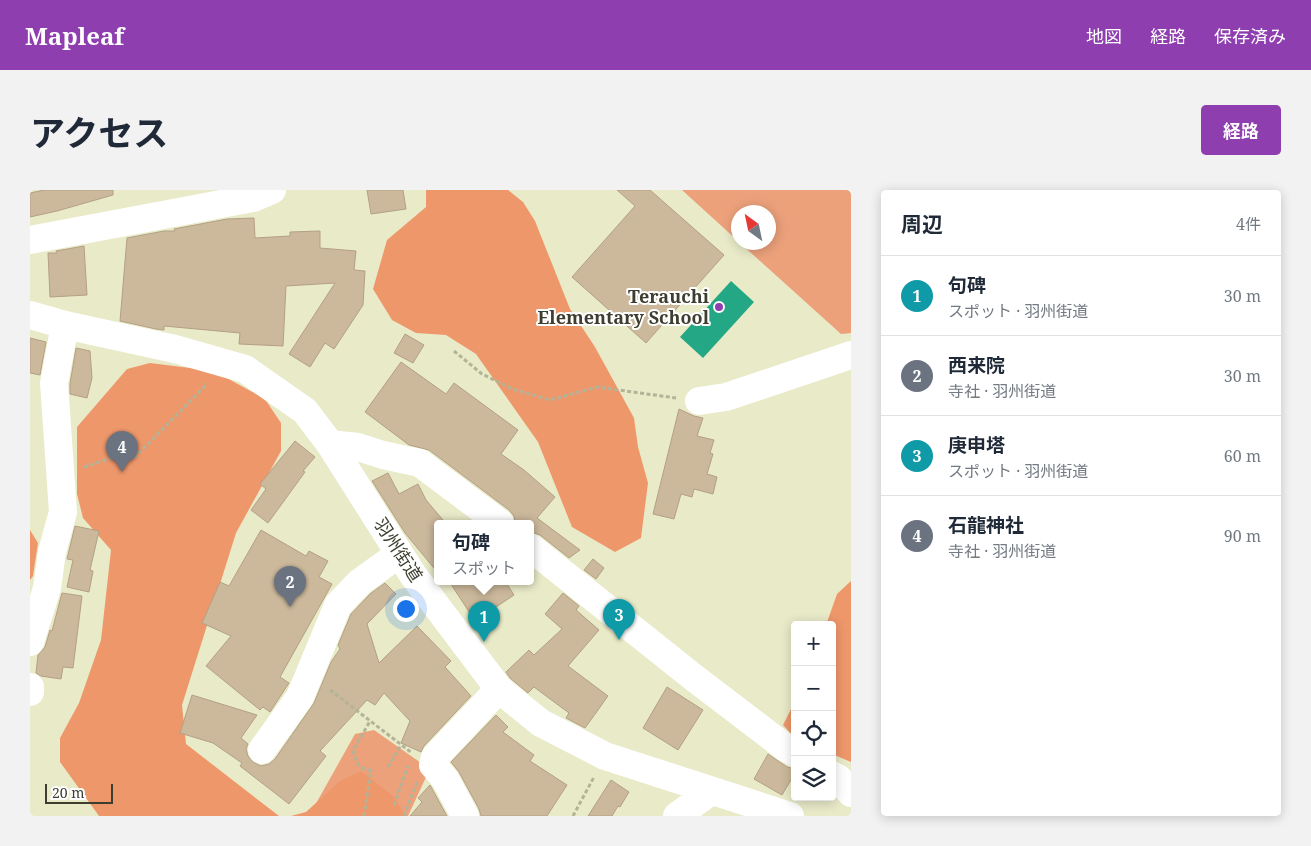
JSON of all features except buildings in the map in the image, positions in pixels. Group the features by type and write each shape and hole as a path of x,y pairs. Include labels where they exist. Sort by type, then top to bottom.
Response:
{"street":[{"path":"30,240 253,198 272,190"},
{"name":"羽州街道","path":"30,315 65,325 174,349 245,369 305,411 330,444 413,575 500,688 541,722 605,756 790,816"},
{"path":"30,642 47,588 52,552 63,512 54,383 65,325"},
{"path":"699,401 726,397 851,355"},
{"path":"330,444 358,447 420,463 496,520"},
{"path":"534,550 791,751"},
{"path":"262,750 300,697 338,605 360,582 399,554"},
{"path":"30,687 30,692"},
{"path":"465,816 445,779 422,763 434,757 500,688"},
{"path":"836,777 851,792"},
{"path":"677,816 711,791"}],"path":[{"path":"454,351 482,374 513,388 550,400 598,387 699,401"},
{"path":"134,458 206,385 199,381"},
{"path":"309,674 422,763"},
{"path":"364,816 371,771 359,767 353,752 370,721"},
{"path":"388,767 401,745"},
{"path":"573,816 605,756"},
{"path":"394,804 422,763"},
{"path":"404,816 422,763"}],"shaded area":[{"path":"426,190 508,190 523,202 535,221 570,309 595,347 634,418 638,447 648,483 641,538 615,552 572,527 538,442 476,354 446,335 416,333 392,320 373,289 387,240 426,207"},
{"path":"682,190 851,190 851,333 841,334 748,250 776,250 776,205 731,205 731,235"},
{"path":"731,281 754,302 703,358 680,337"},
{"path":"150,363 214,371 265,399 281,423 281,451 236,533 182,705 186,744 279,816 99,816 60,762 60,738 79,703 101,640 111,550 83,518 77,494 77,427 127,369"},
{"path":"30,530 38,543 33,576 30,580"},
{"path":"851,581 851,762 836,756 836,621 827,621 837,594"},
{"path":"791,709 791,734 783,725"},
{"path":"374,730 421,763 427,775 408,816 309,816 355,734"},
{"path":"361,771 393,796 406,816 291,816 306,812 340,781"}],"place":[{"name":"Terauchi Elementary School","path":"719,307"},
{"name":"石龍神社","path":"122,472"},
{"name":"西来院","path":"290,607"},
{"name":"庚申塔","path":"619,640"},
{"name":"句碑","path":"484,642"}]}
